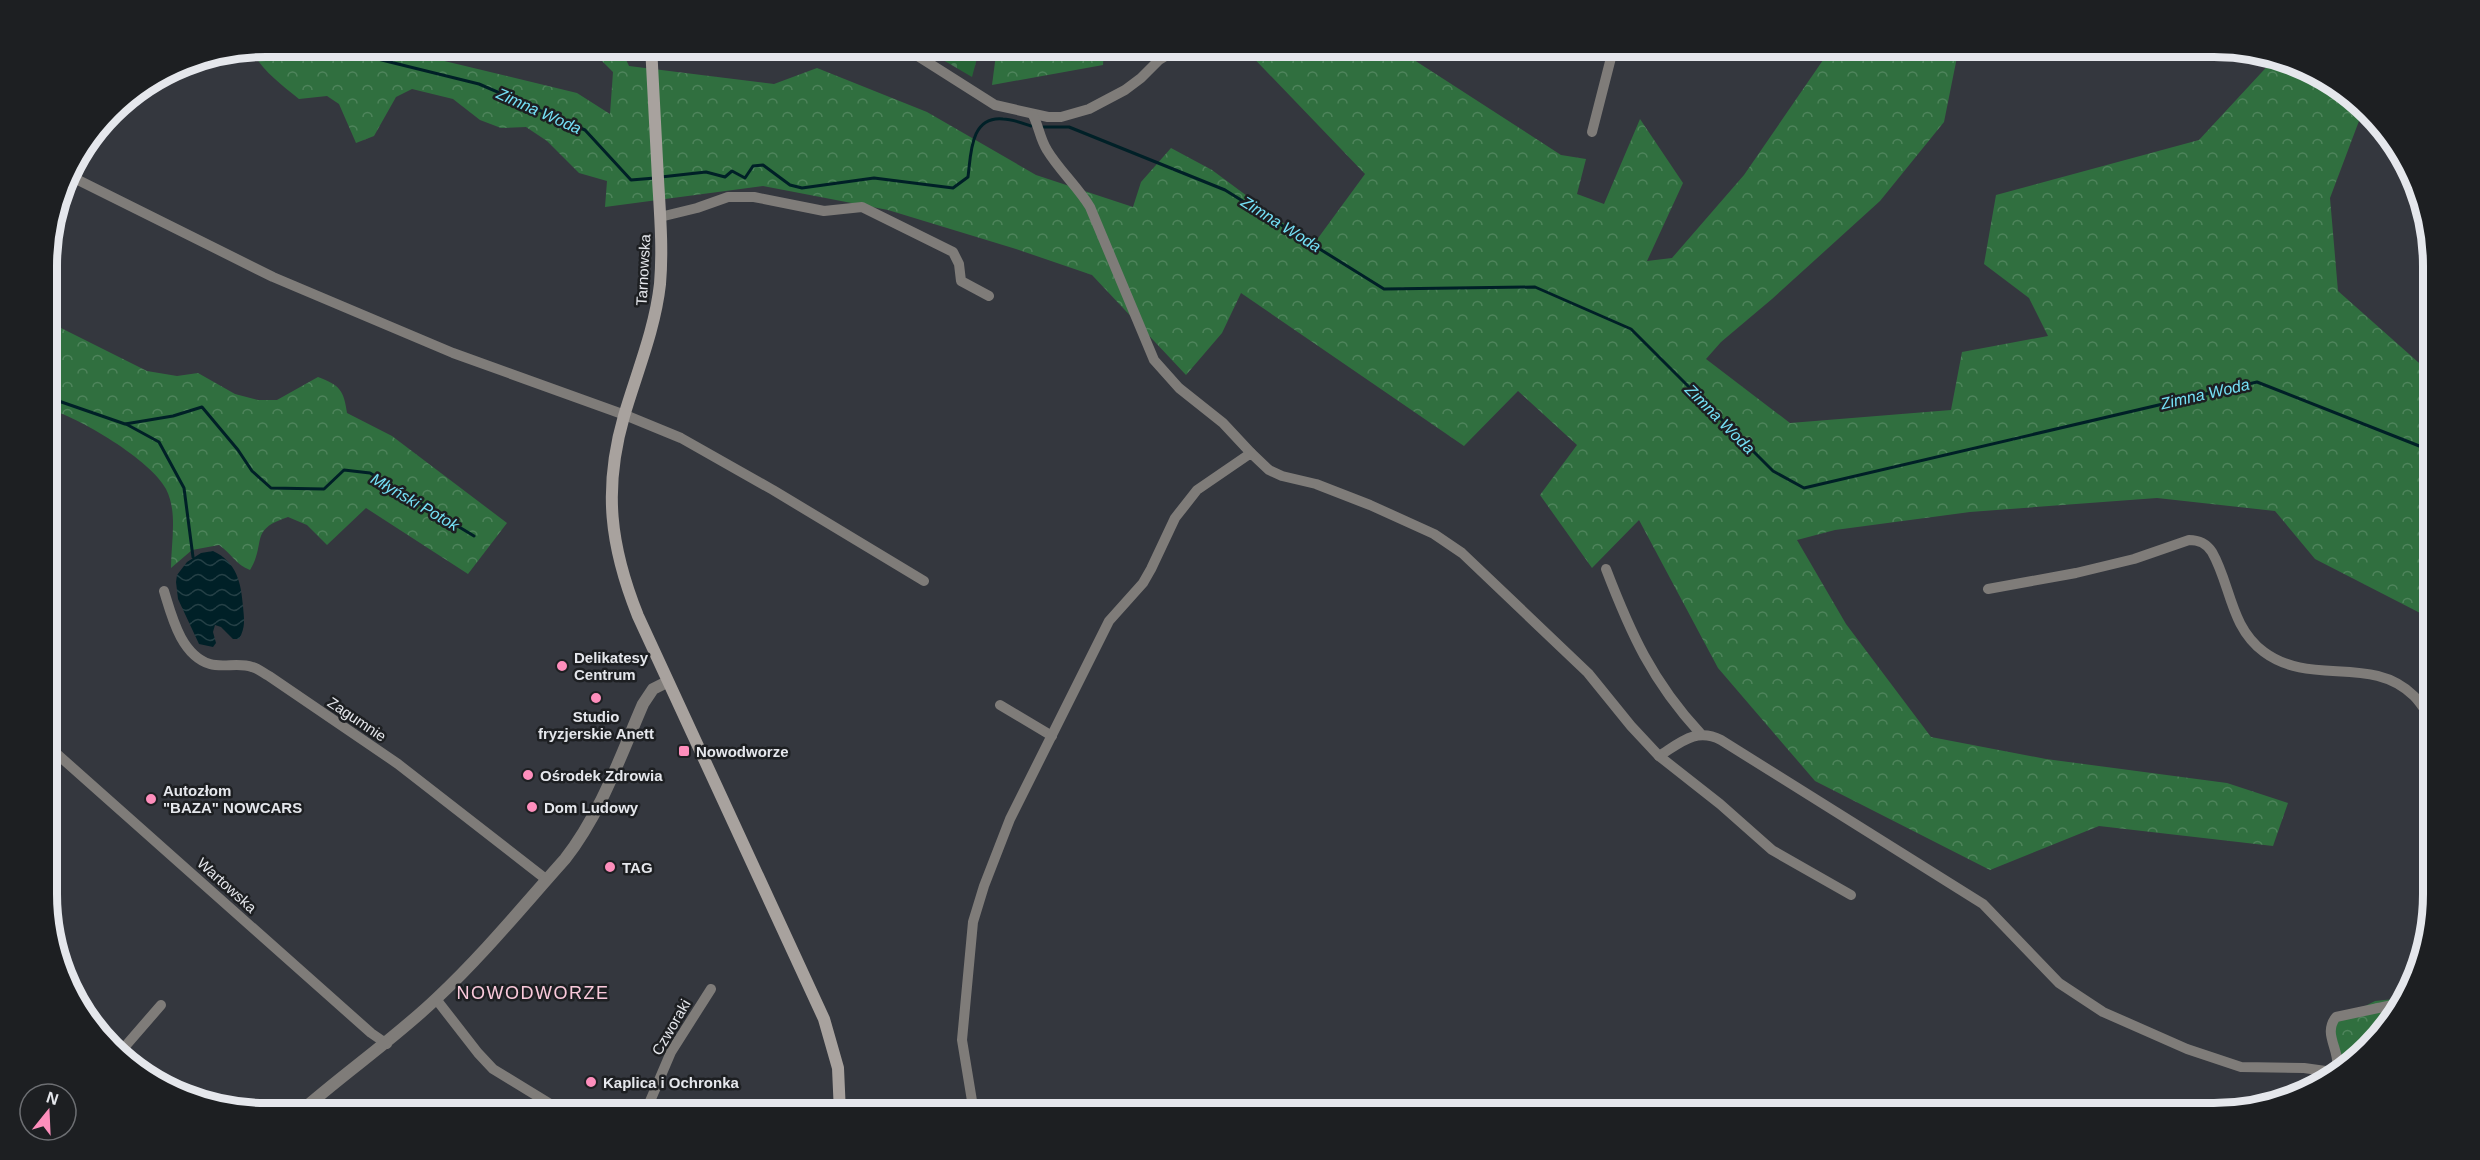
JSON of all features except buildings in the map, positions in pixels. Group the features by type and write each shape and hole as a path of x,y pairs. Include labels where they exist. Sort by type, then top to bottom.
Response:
{"main road":[{"name":"Tarnowska","path":"652,57 661,265 658,303 615,454 611,490 612,530 617,558 627,589 667,682 824,1019 838,1068 840,1103"}],"street":[{"path":"919,57 995,105 1020,109 1033,115 1061,117 1089,109 1125,90 1164,57"},
{"path":"1592,132 1611,57"},
{"path":"1033,115 1049,153 1081,192 1090,207 1154,360 1179,388 1223,423 1269,470 1282,476 1316,484 1370,505 1434,534 1462,554 1588,673 1659,756 1720,804 1772,850 1851,896"},
{"path":"76,179 273,277 453,353 625,415 681,438 773,490 924,581"},
{"path":"660,217 697,208 728,197 754,197 824,211 862,207 952,252 959,264 961,281 989,296"},
{"path":"972,1103 962,1040 974,922 984,886 1010,819 1109,621 1143,584 1175,518 1197,490 1251,453"},
{"path":"1988,589 2076,573 2134,559 2189,540 2197,540 2204,543 2211,551 2232,608 2247,636 2255,645 2282,663 2298,668 2367,672 2413,695 2423,708"},
{"path":"1606,569 1630,628 1659,685 1700,734"},
{"name":"Zagumnie","path":"164,591 173,620 187,647 197,657 211,665 251,666 269,676 398,764 547,880"},
{"path":"312,1103 387,1044 467,970 547,880 580,840 599,808 643,704 653,689 667,682"},
{"path":"1000,705 1052,736"},
{"path":"1659,756 1688,738 1700,734 1711,735 1776,773 1983,904 2059,983 2103,1012 2187,1049 2241,1067 2325,1071"},
{"name":"Wartowska","path":"57,754 371,1033 387,1044"},
{"name":"Czworaki","path":"649,1103 671,1052 711,989"},
{"path":"436,999 493,1069 549,1103"},
{"path":"124,1047 161,1005"},
{"path":"2338,1062 2329,1031 2330,1024 2336,1017 2390,1006"}],"green space":[{"path":"255,57 430,57 577,93 610,114 613,72 596,57 625,57 629,66 774,84 817,68 927,112 1036,175 1133,207 1141,182 1171,148 1212,170 1313,245 1365,174 1253,57 1409,57 1561,155 1586,159 1577,194 1604,204 1640,119 1683,183 1647,261 1672,258 1744,175 1825,57 1957,57 1944,122 1880,201 1721,342 1706,359 1790,423 1951,410 1962,352 2048,336 2029,298 1984,264 1996,195 2199,140 2269,64 2318,85 2361,117 2330,198 2338,291 2423,366 2423,614 2315,559 2275,511 2157,498 1970,512 1835,530 1797,540 1846,624 1931,737 2046,759 2227,783 2288,803 2273,846 2099,826 1990,870 1815,781 1718,668 1639,520 1592,568 1540,495 1577,445 1518,391 1464,446 1241,293 1222,333 1186,375 1092,275 1016,249 888,210 763,186 605,207 607,181 579,173 547,141 526,127 501,128 480,120 453,99 412,89 396,97 374,136 356,143 339,104 327,96 299,99 266,70"},
{"path":"938,57 977,57 972,77"},
{"path":"996,57 1103,57 1103,65 992,85"},
{"path":"57,326 147,371 177,376 198,373 235,394 258,400 277,400 318,377 340,390 347,413 392,436 507,523 468,574 366,508 327,545 307,525 288,517 276,522 263,532 250,570 219,545 192,550 171,568 172,508 166,489 146,466 130,453 95,430 57,412"},
{"path":"2394,999 2362,1042 2338,1062 2330,1024 2375,1001"}],"water":[{"path":"213,551 233,567 241,589 244,619 243,631 239,639 233,639 221,627 215,625 213,632 216,643 213,647 199,644 178,599 176,582 177,575 187,562 201,553"}],"waterway":[{"name":"Zimna Woda","path":"370,57 479,84 585,130 631,180 655,178"},
{"name":"Zimna Woda","path":"661,177 706,172 725,177 732,171 745,178 753,166 763,165 790,185 802,188 874,178 953,188 968,177 974,138 984,124 992,120 1003,119 1031,126"},
{"name":"Zimna Woda","path":"1043,127 1069,127 1225,190 1384,289 1535,287 1631,329 1773,471 1804,488 2257,382 2423,447"},
{"name":"Młyński Potok","path":"57,400 125,424 173,416 202,407 238,450 252,471 271,488 324,489 344,470 370,473 474,536"},
{"path":"126,424 159,442 184,488 193,557"}],"place":[{"name":"Delikatesy Centrum","path":"562,666"},
{"name":"Studio fryzjerskie Anett","path":"596,698"},
{"name":"Nowodworze","path":"684,751"},
{"name":"Ośrodek Zdrowia","path":"528,775"},
{"name":"Autozłom \"BAZA\" NOWCARS","path":"151,799"},
{"name":"Dom Ludowy","path":"532,807"},
{"name":"TAG","path":"610,867"},
{"name":"Kaplica i Ochronka","path":"591,1082"}],"district":[{"name":"NOWODWORZE","path":"533,993"}]}
